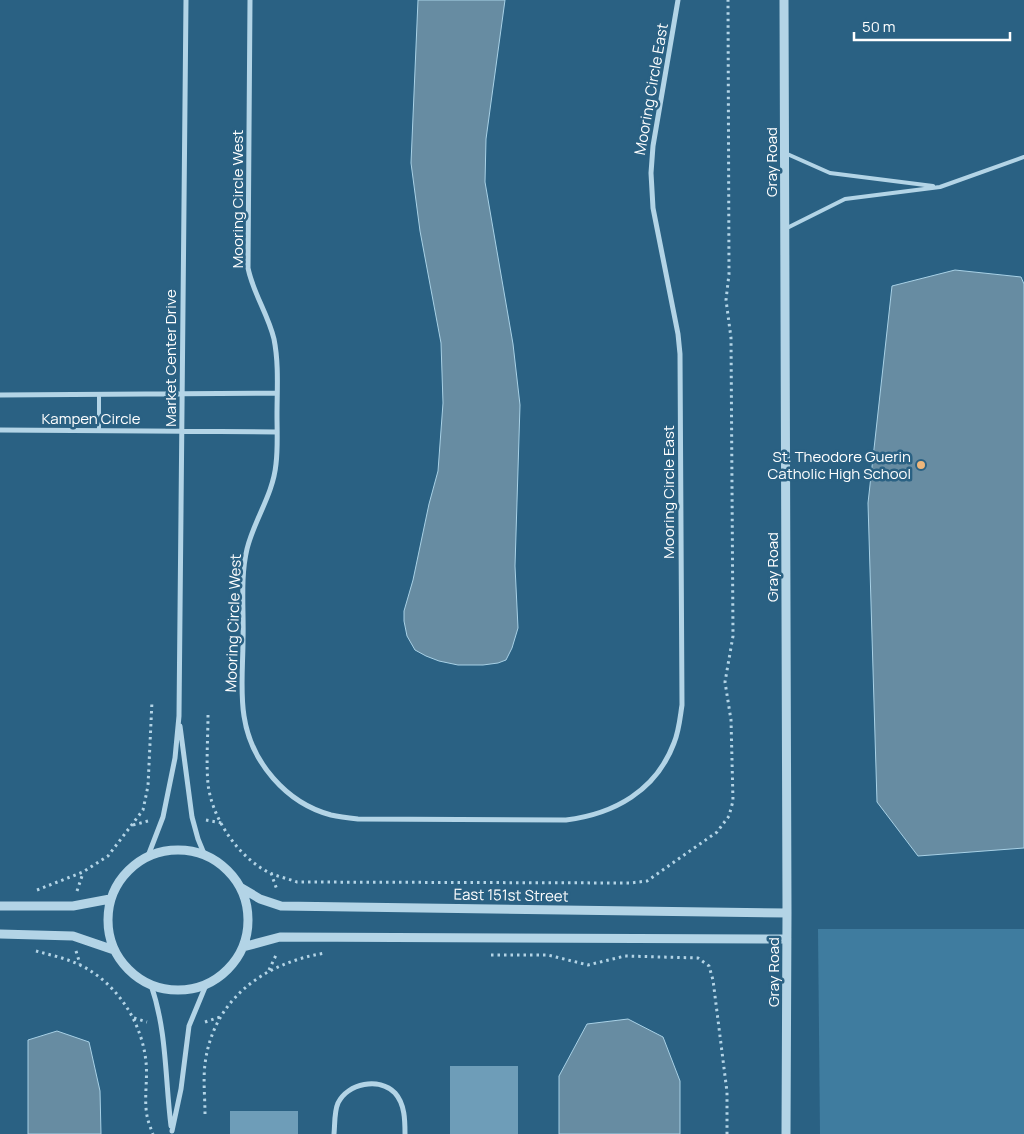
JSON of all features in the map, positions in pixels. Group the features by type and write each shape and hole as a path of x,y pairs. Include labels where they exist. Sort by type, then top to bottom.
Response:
{"street":[{"name":"Market Center Drive","path":"148,856 163,817 174,758 179,716 186,0"},
{"name":"Mooring Circle West","path":"250,0 248,268 251,284 274,338 277,357 277,432 276,463 272,484 266,503 251,534 244,568 244,715 254,750 264,768 281,787 303,804 331,815 358,819 462,820"},
{"name":"Mooring Circle East","path":"462,820 566,820 583,818 611,810 635,796 649,783 660,769 674,744 678,730 682,705 680,354 678,334 653,208 650,173 678,0"},
{"name":"Gray Road","path":"784,0 786,1134"},
{"name":"Kampen Circle","path":"0,394 277,393"},
{"name":"Kampen Circle","path":"0,430 277,432"},
{"name":"Market Center Drive","path":"179,716 192,817 205,856"},
{"path":"176,850 191,851 205,856 225,868 240,887 246,902 248,917 243,947 228,969 218,978 206,984 193,989 178,990 151,985 136,977 123,964 114,950 108,933 107,916 110,899 119,881 132,867 148,856 176,850"},
{"name":"East 151st Street","path":"240,887 260,899 281,906 787,912"},
{"path":"0,906 73,906 110,899"},
{"path":"0,934 73,936 114,950"},
{"path":"243,947 280,937 787,939"},
{"path":"172,1132 181,1089 189,1026 206,984"},
{"path":"151,985 159,1009 166,1054 166,1087 172,1132"},
{"path":"334,1134 334,1121 338,1103 346,1093 356,1086 369,1083 383,1086 395,1092 400,1100 404,1115 405,1134"}],"lane":[{"path":"784,152 830,173 940,187"},
{"path":"785,229 845,199 940,187 1024,157"},
{"path":"99,394 99,431"}],"path":[{"path":"208,715 208,783 213,806 222,823 236,846 253,862 271,873 297,882 630,883 647,881 717,832 729,816 733,801 732,720 725,682 733,636 732,338 726,300 729,274 728,0"},
{"path":"31,891 53,885 83,872 108,856 125,836 142,810 148,786 152,701"},
{"path":"30,949 80,965 110,986 122,1000 137,1026 145,1052 147,1118 153,1134"},
{"path":"205,1114 205,1064 213,1032 227,1007 244,987 269,970 306,956 331,952"},
{"path":"489,955 548,956 588,965 625,956 698,958 709,966 713,980 727,1092 727,1134"}],"shaded area":[{"path":"418,0 505,0 486,139 485,182 513,344 520,405 515,566 518,628 506,660 483,665 458,665 439,661 415,650 407,636 404,621 404,611 438,471 443,403 441,343 420,231 411,163"},
{"path":"955,270 1021,277 1024,284 1024,848 918,856 877,802 868,503 892,286"},
{"path":"818,929 1024,929 1024,1134 820,1134"},
{"path":"628,1019 663,1037 680,1081 680,1134 559,1134 559,1076 587,1024"},
{"path":"57,1031 89,1042 100,1091 101,1134 28,1134 28,1040"}],"building":[{"path":"450,1066 518,1066 518,1134 450,1134"},
{"path":"230,1111 298,1111 298,1134 230,1134"}],"place":[{"name":"St. Theodore Guerin Catholic High School","path":"921,465"}]}
